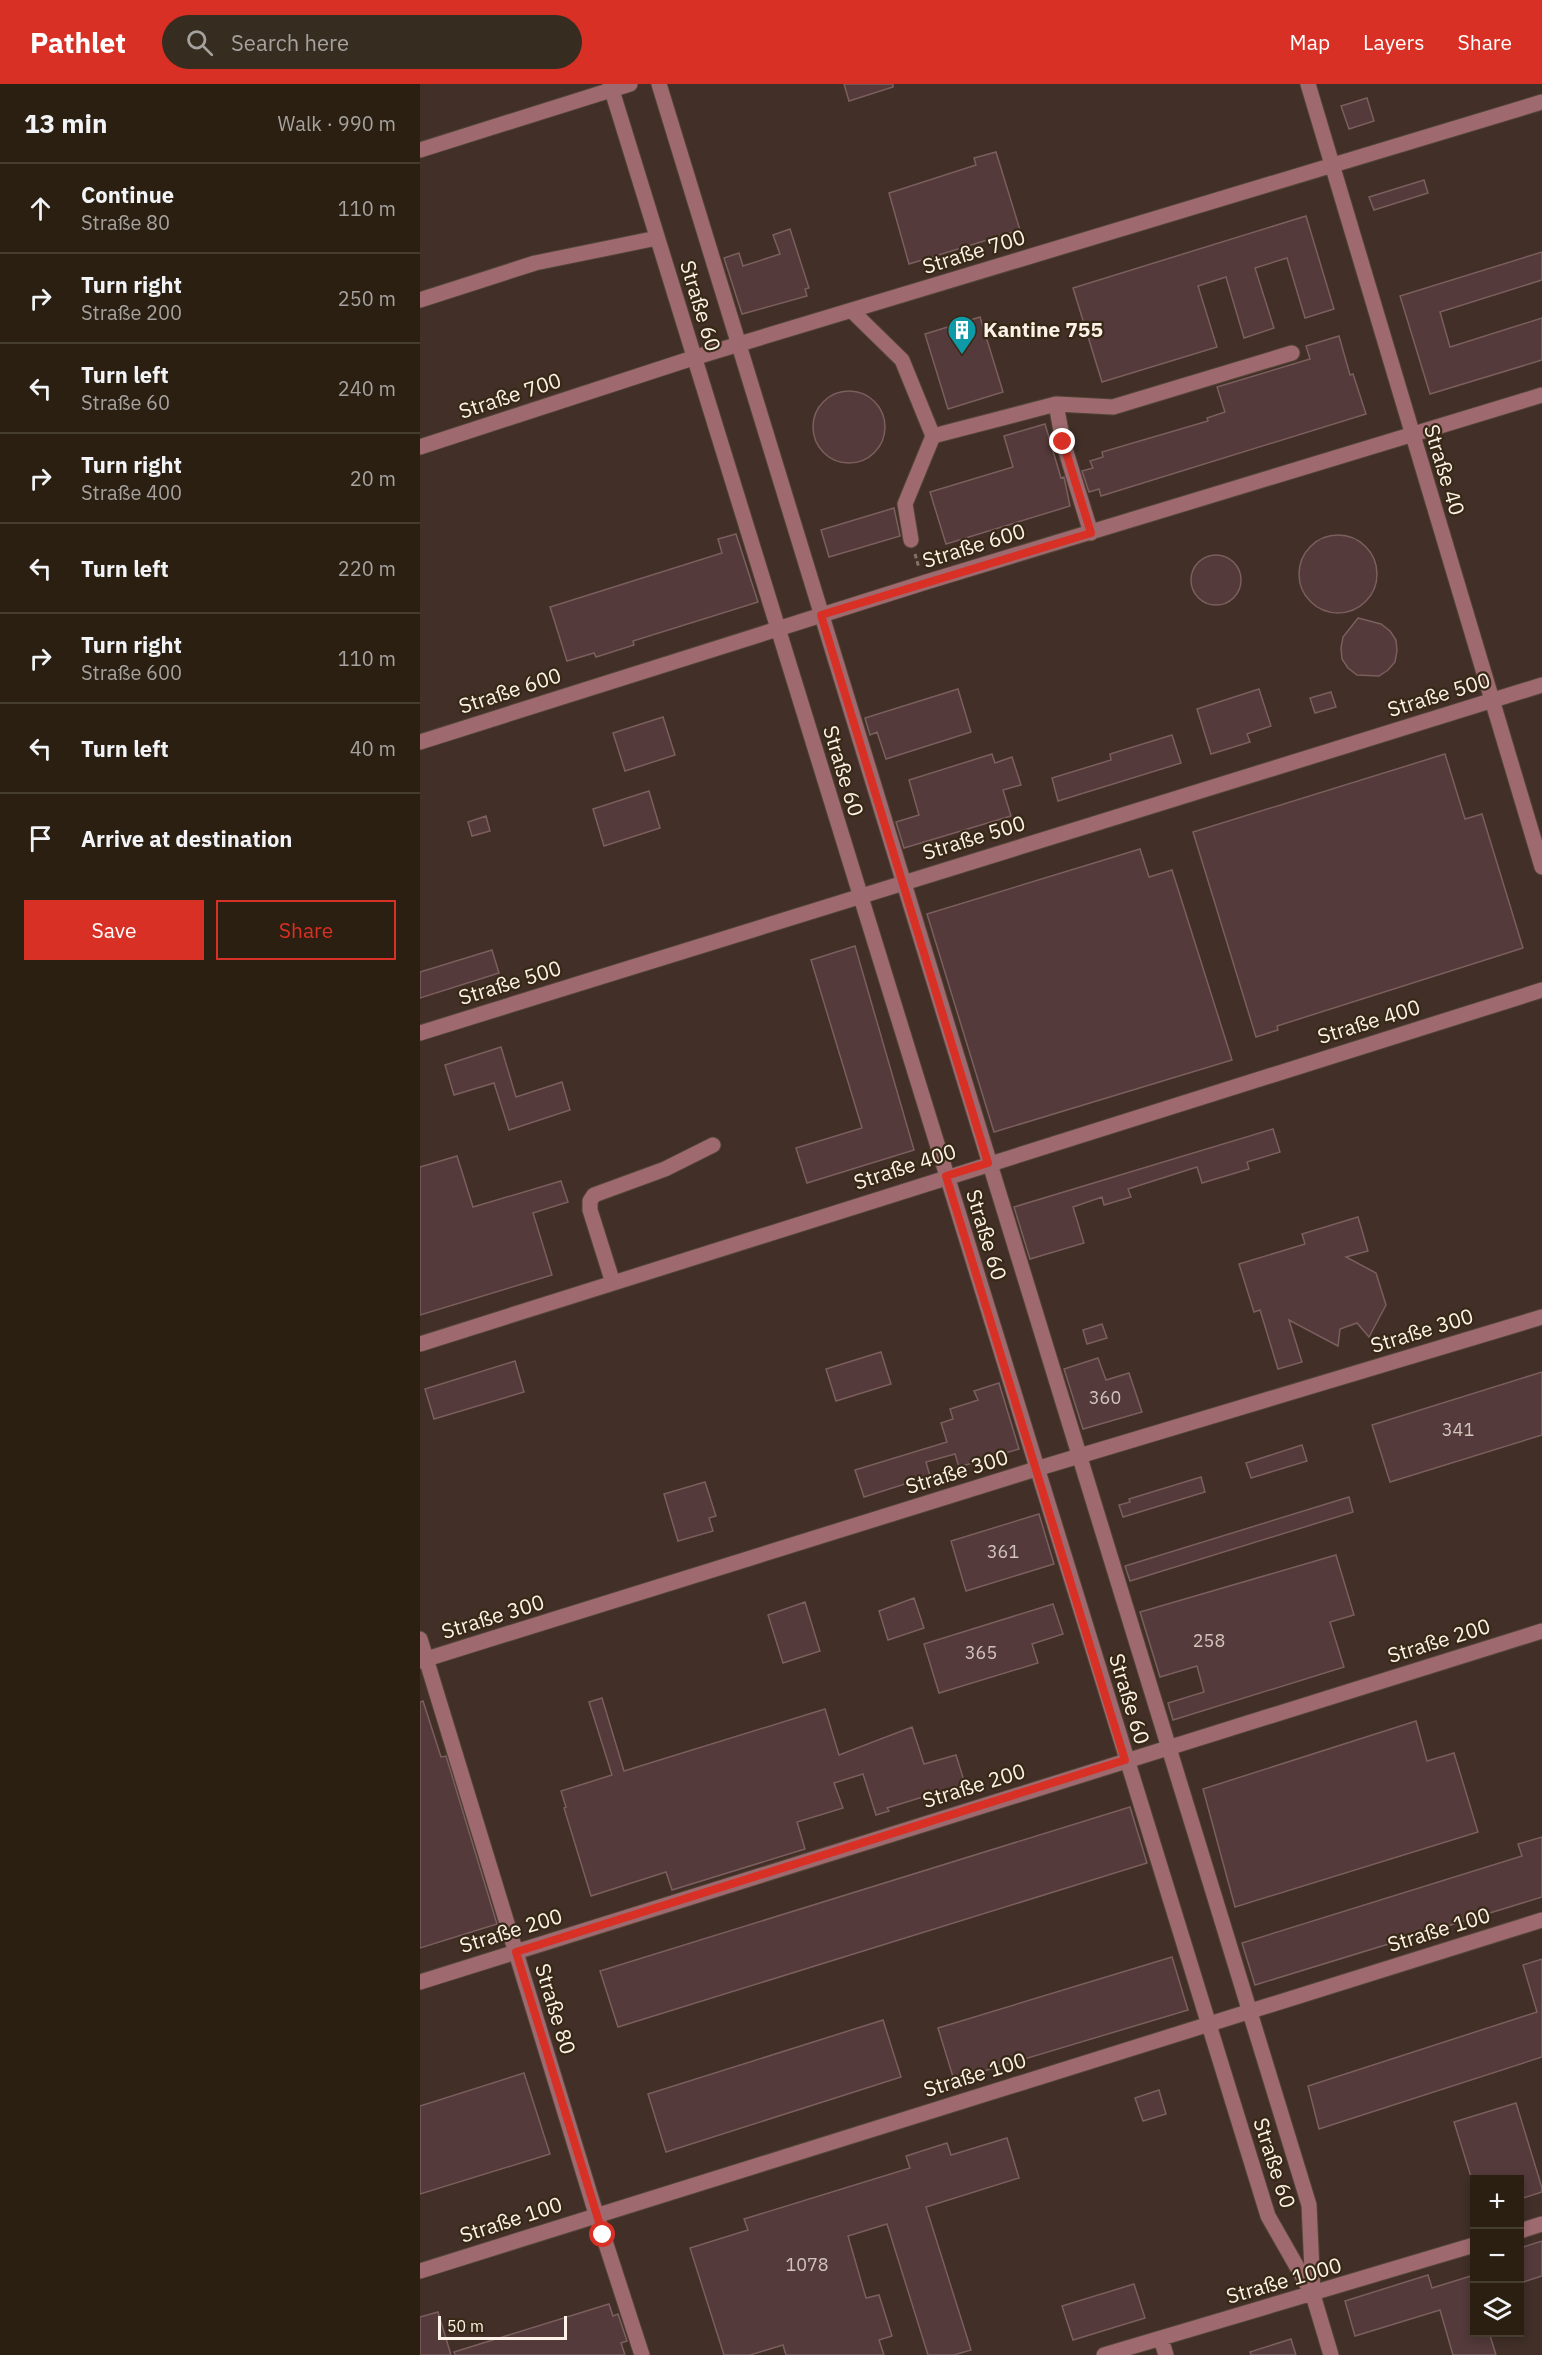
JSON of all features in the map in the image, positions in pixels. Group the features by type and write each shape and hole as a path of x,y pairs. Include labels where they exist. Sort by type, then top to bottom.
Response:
{"street":[{"path":"420,150 611,86 630,84"},
{"path":"658,84 1309,2205 1313,2295"},
{"name":"Straße 40","path":"1308,84 1411,436 1542,867"},
{"name":"Straße 60","path":"611,86 1207,2025 1268,2216 1313,2295 1331,2355"},
{"name":"Straße 700","path":"420,447 693,358 1542,102"},
{"path":"420,300 535,263 657,238"},
{"path":"852,311 902,360 933,436 905,504 911,540"},
{"path":"933,436 1056,404 1113,407 1292,353"},
{"name":"Straße 600","path":"420,742 777,628 1542,395"},
{"path":"1056,404 1063,442 1091,533"},
{"name":"Straße 500","path":"420,1033 858,895 1542,685"},
{"name":"Straße 400","path":"420,1344 946,1176 1542,990"},
{"path":"613,1283 591,1210 590,1201 594,1195 665,1169 713,1145"},
{"name":"Straße 300","path":"423,1660 1036,1469 1542,1317"},
{"name":"Straße 200","path":"420,1982 1542,1631"},
{"name":"Straße 80","path":"420,1639 423,1660 642,2355"},
{"name":"Straße 100","path":"420,2271 1542,1920"},
{"path":"1524,2230 1542,2224"},
{"name":"Straße 1000","path":"1104,2355 1313,2295 1470,2246"},
{"path":"1161,2339 1166,2355"}],"path":[{"path":"911,540 923,583"}],"shaded area":[{"path":"420,84 1542,84 1542,2355 420,2355"}],"building":[{"path":"844,84 893,84 893,87 849,101"},
{"path":"1367,98 1374,121 1349,129 1341,106"},
{"path":"996,152 1020,230 909,264 889,193 976,165 974,158"},
{"path":"1424,180 1428,193 1374,210 1369,197"},
{"path":"1306,216 1334,309 1305,318 1287,258 1255,268 1274,328 1244,338 1226,277 1198,286 1217,347 1102,382 1073,288"},
{"path":"790,229 809,288 805,289 807,296 742,314 724,258 739,253 743,266 780,254 773,235"},
{"path":"1542,252 1542,280 1440,312 1450,347 1542,318 1542,360 1430,394 1400,296"},
{"name":"Kantine 755","path":"980,317 1003,392 948,409 925,334"},
{"path":"1339,336 1350,375 1353,374 1366,414 1101,496 1099,489 1089,492 1082,471 1093,468 1090,461 1103,457 1102,452 1208,421 1207,418 1225,412 1217,387 1310,359 1306,346"},
{"path":"849,391 869,397 879,407 885,427 879,447 869,457 849,463 829,457 819,447 813,427 819,407 829,397"},
{"path":"1045,424 1061,478 1064,477 1070,506 946,544 930,492 1013,467 1004,436"},
{"path":"894,508 900,536 829,557 821,530"},
{"path":"736,534 758,602 633,641 634,645 596,657 594,653 567,661 550,607 722,553 718,539"},
{"path":"1338,535 1353,538 1365,547 1374,559 1377,574 1374,589 1365,601 1353,610 1338,613 1323,610 1311,601 1302,589 1299,574 1302,559 1311,547 1323,538"},
{"path":"1216,555 1225,557 1236,566 1241,580 1239,589 1230,600 1216,605 1207,603 1196,594 1191,580 1193,571 1202,560"},
{"path":"1358,618 1381,624 1396,640 1395,662 1379,676 1357,675 1342,659 1343,637"},
{"path":"958,689 971,732 886,759 877,732 870,735 865,718"},
{"path":"1259,689 1271,726 1247,734 1250,742 1211,754 1197,709"},
{"path":"1331,692 1336,707 1315,713 1310,698"},
{"path":"663,717 675,755 625,771 613,733"},
{"path":"1172,735 1181,763 1058,801 1052,778 1111,760 1110,754"},
{"path":"992,754 995,763 1012,757 1021,785 1003,790 1011,816 904,848 896,822 919,815 909,780"},
{"path":"1445,754 1465,819 1482,814 1523,948 1277,1026 1278,1030 1256,1037 1193,832"},
{"path":"649,791 660,828 604,846 593,809"},
{"path":"486,816 490,831 472,836 468,822"},
{"path":"1140,849 1149,877 1172,870 1232,1060 994,1132 927,914"},
{"path":"855,946 914,1150 807,1183 796,1148 862,1128 811,960"},
{"path":"492,950 499,973 420,998 420,972"},
{"path":"501,1047 516,1097 562,1082 570,1110 509,1130 494,1083 454,1095 445,1065"},
{"path":"1273,1129 1280,1152 1247,1162 1249,1169 1202,1183 1197,1167 1128,1189 1131,1197 1104,1205 1102,1197 1073,1207 1084,1243 1030,1259 1014,1207"},
{"path":"457,1156 473,1207 561,1181 568,1202 533,1213 552,1275 420,1315 420,1167"},
{"path":"1358,1217 1368,1251 1346,1257 1376,1273 1386,1305 1369,1337 1357,1323 1340,1329 1338,1346 1289,1320 1302,1362 1278,1369 1260,1310 1254,1312 1239,1264 1305,1244 1302,1234"},
{"path":"1102,1324 1107,1338 1087,1344 1083,1330"},
{"path":"881,1352 891,1384 836,1401 826,1369"},
{"path":"1098,1358 1106,1380 1129,1373 1142,1412 1083,1429 1064,1369"},
{"path":"515,1361 524,1392 434,1419 425,1389"},
{"path":"1542,1372 1542,1435 1390,1482 1372,1425"},
{"path":"999,1383 1019,1449 959,1467 955,1454 926,1462 930,1476 864,1497 855,1470 947,1442 941,1423 953,1419 950,1409 978,1400 974,1391"},
{"path":"1302,1445 1307,1461 1251,1478 1246,1463"},
{"path":"1201,1477 1205,1492 1123,1517 1119,1505 1130,1502 1129,1499"},
{"path":"705,1482 716,1516 709,1518 713,1531 678,1541 664,1494"},
{"path":"1349,1497 1353,1512 1130,1581 1125,1566"},
{"path":"1039,1514 1054,1564 966,1591 951,1541"},
{"path":"1336,1555 1354,1615 1330,1622 1344,1667 1173,1720 1168,1703 1204,1692 1197,1666 1160,1677 1140,1612"},
{"path":"914,1598 924,1628 888,1640 879,1611"},
{"path":"805,1602 820,1651 783,1663 768,1615"},
{"path":"1053,1604 1063,1634 1032,1644 1038,1663 939,1693 924,1644"},
{"path":"602,1698 624,1771 825,1709 839,1755 912,1727 924,1764 956,1755 965,1784 887,1808 889,1811 876,1815 863,1774 834,1783 843,1808 797,1822 805,1849 672,1890 666,1872 591,1896 561,1791 612,1775 589,1702"},
{"path":"423,1701 441,1757 446,1756 497,1924 420,1948 420,1702"},
{"path":"1416,1721 1427,1761 1454,1753 1478,1832 1235,1907 1203,1789"},
{"path":"1130,1807 1147,1863 618,2027 600,1971"},
{"path":"1542,1837 1542,1897 1255,1985 1242,1943 1522,1856 1518,1844"},
{"path":"1172,1957 1188,2010 954,2080 938,2028"},
{"path":"1542,1959 1542,2057 1319,2129 1308,2086 1537,2012 1523,1965"},
{"path":"883,2020 901,2077 666,2152 648,2094"},
{"path":"524,2073 550,2154 420,2194 420,2106"},
{"path":"1159,2090 1166,2114 1143,2121 1135,2098"},
{"path":"1516,2103 1542,2192 1524,2198 1524,2175 1470,2175 1454,2122"},
{"path":"1007,2138 1019,2178 926,2207 971,2350 954,2355 928,2355 887,2224 848,2236 866,2298 879,2295 892,2336 879,2340 884,2355 786,2355 783,2345 750,2355 724,2355 690,2248 748,2230 744,2219 910,2168 906,2156 947,2143 951,2155"},
{"path":"1542,2241 1542,2276 1524,2282 1524,2247"},
{"path":"1428,2275 1432,2288 1470,2276 1470,2337 1491,2337 1496,2355 1453,2355 1440,2310 1355,2336 1345,2301"},
{"path":"1134,2284 1145,2318 1073,2340 1062,2306"},
{"path":"609,2304 613,2316 618,2314 627,2341 621,2343 625,2355 455,2355 454,2352"},
{"path":"438,2312 451,2355 420,2355 420,2317"},
{"path":"1291,2339 1296,2355 1251,2355 1250,2352"}],"place":[{"name":"Kantine 755","path":"962,356"}],"route":[{"path":"603,2235 516,1952 1125,1760 946,1176 988,1163 821,615 1091,533 1063,442"}]}
